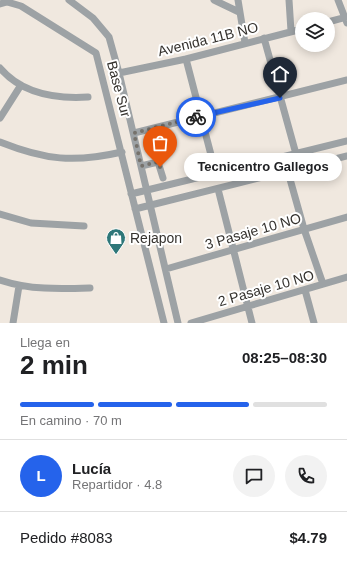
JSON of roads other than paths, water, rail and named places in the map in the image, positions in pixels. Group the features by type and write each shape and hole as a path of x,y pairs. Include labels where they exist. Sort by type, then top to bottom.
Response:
{"street":[{"name":"Base Sur","path":"69,0 93,18 109,37 134,133 178,323"},
{"path":"214,0 239,12"},
{"path":"238,0 245,43"},
{"path":"289,0 292,31"},
{"path":"335,21 347,19 338,0"},
{"name":"Base Sur","path":"0,4 7,2 21,6 96,53 164,323"},
{"name":"Avenida 11B NO","path":"119,73 186,59 295,30"},
{"path":"264,38 296,154"},
{"path":"186,59 216,174"},
{"path":"0,68 21,85 46,96 88,98"},
{"path":"134,133 280,98 347,80"},
{"path":"0,118 21,85"},
{"path":"132,194 347,141"},
{"path":"0,142 24,151 53,158 75,160 122,152"},
{"path":"135,209 288,172 347,156"},
{"path":"141,166 158,162 163,178"},
{"path":"288,172 304,229 323,284"},
{"path":"218,189 252,323"},
{"path":"0,214 31,223 84,226"},
{"name":"3 Pasaje 10 NO","path":"166,269 347,218"},
{"name":"2 Pasaje 10 NO","path":"191,323 347,277"},
{"path":"0,280 19,286 52,289 90,288"},
{"path":"12,323 19,286"},
{"path":"305,290 314,323"}],"place":[{"name":"Tecnicentro Gallegos","path":"160,167"},
{"name":"Rejapon","path":"116,255"}]}
